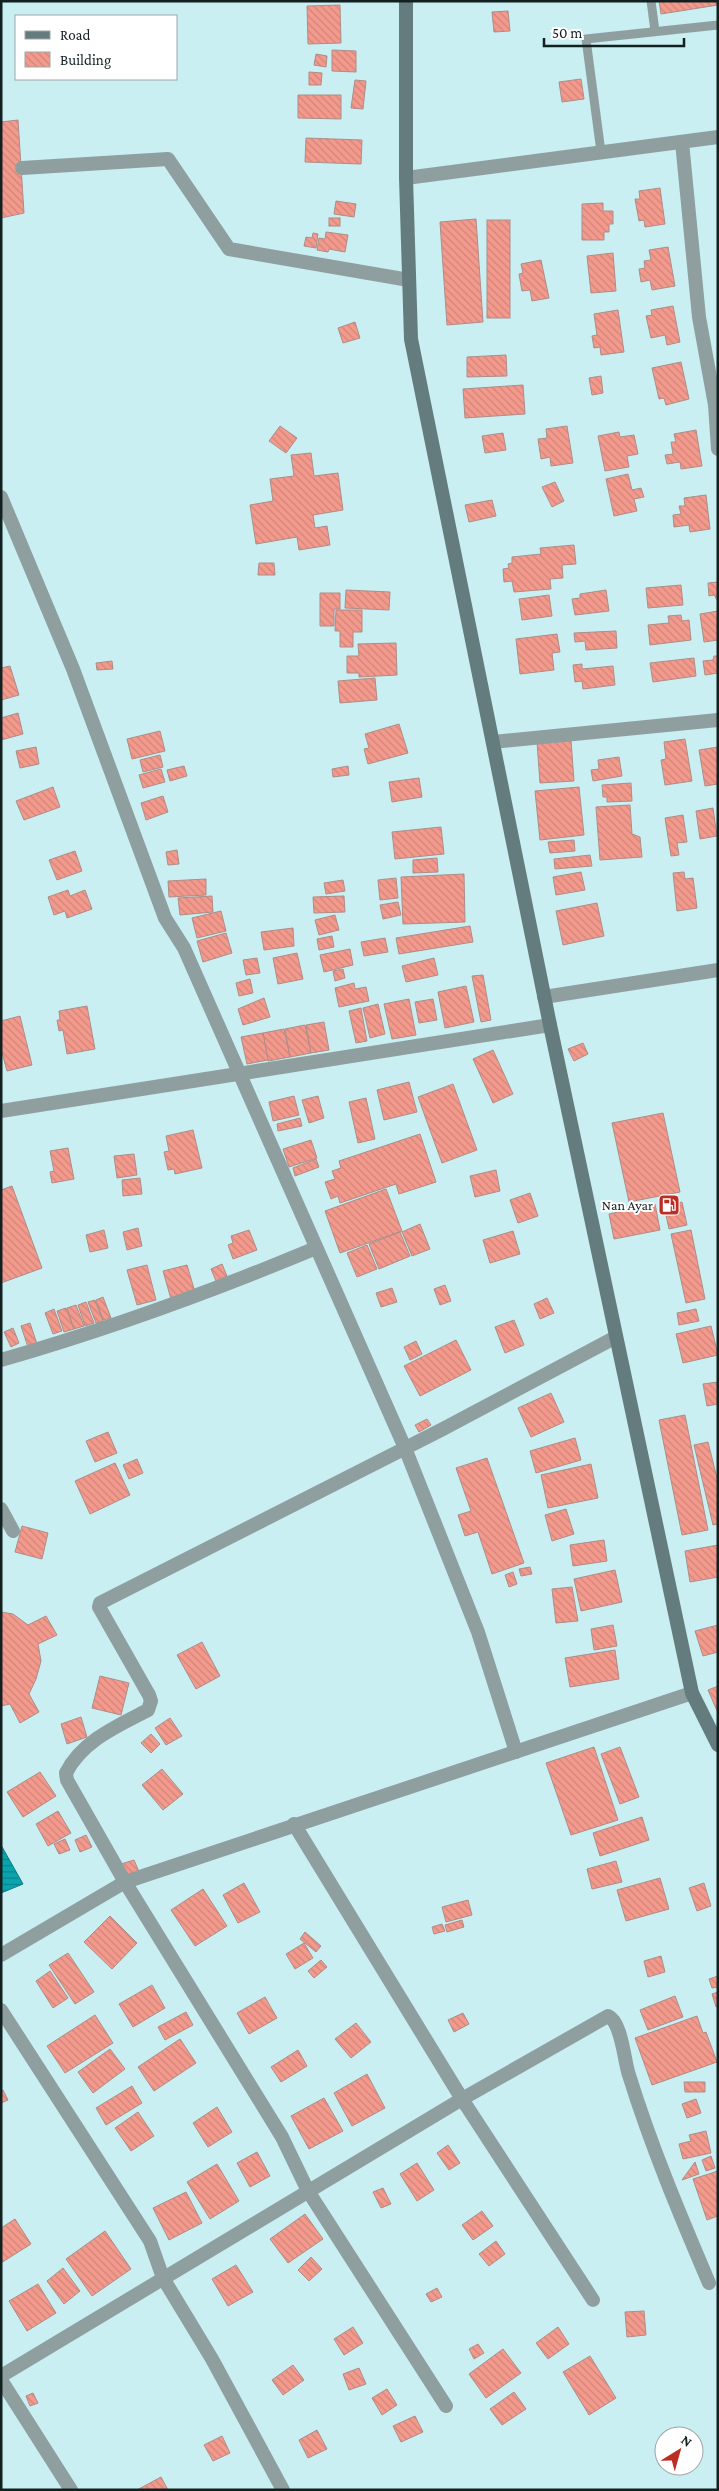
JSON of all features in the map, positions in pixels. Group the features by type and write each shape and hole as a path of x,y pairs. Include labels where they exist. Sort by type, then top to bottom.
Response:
{"main road":[{"path":"406,1 406,178 411,339 544,997 692,1693 718,1745"}],"street":[{"path":"406,178 718,137"},
{"path":"682,142 699,316 714,405 718,449"},
{"path":"22,168 168,159 229,249 409,280"},
{"path":"1,497 72,669 165,918 184,948 405,1448 478,1632 516,1752"},
{"path":"493,742 718,720"},
{"path":"544,997 718,970"},
{"path":"1,1111 550,1025"},
{"path":"1,1360 91,1334 224,1286 316,1248"},
{"path":"446,2406 308,2191 282,2137 124,1882 67,1780 66,1773 80,1752 108,1730 148,1710 150,1705 148,1696 99,1607 100,1603 405,1448 616,1337"},
{"path":"1,1509 13,1531"},
{"path":"1,1955 124,1882 692,1693"},
{"path":"294,1824 462,2099 593,2300"},
{"path":"1,2010 150,2241 163,2278 212,2359 283,2490"},
{"path":"1,2376 462,2099 608,2016 617,2024 629,2074 669,2188 709,2283"},
{"path":"1,2380 71,2490"}],"lane":[{"path":"651,1 655,31"},
{"path":"601,152 586,39 718,25"}],"water":[{"path":"1,1845 23,1884 1,1893"}],"building":[{"path":"659,1 717,1 718,5 661,14"},
{"path":"340,5 341,43 308,44 307,6"},
{"path":"508,11 510,31 494,32 492,12"},
{"path":"332,50 356,51 356,72 332,71"},
{"path":"316,54 327,56 326,67 314,65"},
{"path":"309,72 322,73 321,85 309,85"},
{"path":"581,79 584,99 562,102 559,82"},
{"path":"355,80 366,81 363,109 351,108"},
{"path":"298,95 341,95 341,119 298,118"},
{"path":"18,120 24,213 1,218 1,122"},
{"path":"306,138 362,140 361,164 305,162"},
{"path":"660,188 665,224 645,227 644,220 639,221 635,199 640,199 639,191"},
{"path":"336,201 356,204 354,217 334,214"},
{"path":"603,203 603,211 613,211 613,224 609,224 609,232 604,232 604,240 582,240 582,204"},
{"path":"329,218 340,218 340,226 329,226"},
{"path":"476,219 483,322 447,325 440,222"},
{"path":"487,220 510,220 510,318 487,318"},
{"path":"326,232 348,235 345,252 329,249 328,252 317,250 319,238 325,239"},
{"path":"313,233 318,234 316,248 304,246 306,237 312,238"},
{"path":"668,247 675,286 652,290 650,280 641,282 639,269 645,268 644,261 651,260 649,250"},
{"path":"613,253 616,291 591,293 587,256"},
{"path":"541,260 549,298 532,301 530,290 522,291 519,274 523,273 521,264"},
{"path":"673,306 680,342 667,345 665,335 651,338 646,316 652,315 651,310"},
{"path":"618,310 624,352 601,355 600,347 594,348 592,336 597,335 594,314"},
{"path":"355,322 360,338 343,343 338,328"},
{"path":"506,355 507,376 467,377 467,357"},
{"path":"681,362 689,399 666,405 664,398 659,399 652,368"},
{"path":"601,376 603,393 592,395 589,378"},
{"path":"523,385 525,414 465,418 463,389"},
{"path":"280,426 297,438 286,453 269,441"},
{"path":"567,426 573,463 551,466 550,457 541,459 538,439 547,438 546,429"},
{"path":"696,430 702,466 681,469 680,462 667,464 665,455 673,454 671,442 676,442 674,434"},
{"path":"619,432 620,437 634,435 638,454 627,456 629,467 605,471 598,436"},
{"path":"503,433 506,450 485,453 482,436"},
{"path":"311,453 314,476 338,473 343,510 313,515 315,528 327,526 330,545 299,550 297,537 256,544 250,505 273,501 270,479 294,476 291,455"},
{"path":"628,474 632,490 641,488 644,497 634,499 637,511 614,516 606,479"},
{"path":"555,482 564,501 552,507 542,487"},
{"path":"706,495 710,529 690,532 689,525 674,527 673,515 681,514 679,506 685,506 684,498"},
{"path":"492,500 496,516 469,522 465,505"},
{"path":"574,545 576,564 562,565 563,578 550,579 551,589 514,592 512,581 504,582 503,569 509,568 508,564 512,563 512,557 541,554 540,548"},
{"path":"259,563 274,563 275,575 258,575"},
{"path":"718,582 717,600 714,595 709,596 708,583"},
{"path":"681,585 683,605 648,608 646,588"},
{"path":"346,590 390,592 389,610 345,608"},
{"path":"606,590 609,611 575,615 572,599 580,598 580,594"},
{"path":"320,593 340,593 340,609 334,609 334,626 320,626"},
{"path":"549,595 552,616 522,620 519,599"},
{"path":"336,610 362,610 362,632 353,632 353,647 340,647 340,631 335,631"},
{"path":"718,611 718,640 704,642 700,614"},
{"path":"681,615 682,621 689,620 691,640 650,645 648,625 669,623 668,616"},
{"path":"616,631 617,648 586,650 585,641 575,642 574,633"},
{"path":"557,634 560,652 552,653 554,670 520,674 516,639"},
{"path":"396,643 397,675 359,677 359,673 347,673 347,656 359,656 358,644"},
{"path":"714,656 718,656 718,673 705,675 703,661 713,660"},
{"path":"694,658 696,676 653,682 650,663"},
{"path":"112,661 113,669 97,670 96,663"},
{"path":"582,664 582,669 613,666 615,685 583,689 582,681 575,682 573,665"},
{"path":"10,666 19,695 1,700 1,668"},
{"path":"375,678 377,700 340,703 338,681"},
{"path":"18,713 23,734 1,740 1,718"},
{"path":"399,724 408,753 368,764 364,749 369,748 365,734"},
{"path":"160,731 165,751 132,759 127,739"},
{"path":"685,739 692,781 665,785 661,760 666,759 664,742"},
{"path":"571,740 574,781 540,783 537,742"},
{"path":"36,747 39,764 20,768 16,751"},
{"path":"718,747 718,784 705,786 699,750"},
{"path":"160,755 163,767 143,772 140,760"},
{"path":"619,757 622,776 593,781 591,770 599,769 598,760"},
{"path":"184,766 187,776 170,781 167,770"},
{"path":"348,766 349,775 333,777 332,769"},
{"path":"161,769 165,782 143,788 139,775"},
{"path":"419,778 422,797 392,802 389,782"},
{"path":"631,783 632,801 607,802 607,797 603,797 602,785"},
{"path":"53,787 60,807 24,820 16,801"},
{"path":"579,787 584,835 540,840 535,791"},
{"path":"163,796 168,812 146,820 141,803"},
{"path":"630,805 632,834 640,837 642,857 600,860 596,807"},
{"path":"713,808 717,836 700,839 696,811"},
{"path":"683,815 687,842 677,843 679,855 671,856 665,818"},
{"path":"441,827 444,854 395,859 392,832"},
{"path":"574,840 575,851 550,853 548,842"},
{"path":"177,850 179,864 168,865 166,852"},
{"path":"75,851 82,871 57,880 49,860"},
{"path":"590,855 592,866 555,869 554,859"},
{"path":"437,858 438,872 413,873 413,860"},
{"path":"581,872 585,890 556,895 553,877"},
{"path":"684,872 685,879 693,878 697,908 677,911 673,873"},
{"path":"464,874 465,922 403,924 401,877"},
{"path":"396,878 398,898 380,900 378,880"},
{"path":"206,879 206,895 169,897 168,881"},
{"path":"343,880 345,891 326,894 324,883"},
{"path":"68,890 70,896 85,890 92,909 67,918 65,911 54,915 48,897"},
{"path":"212,896 213,912 180,915 178,898"},
{"path":"344,896 345,912 314,913 313,897"},
{"path":"398,902 401,915 383,919 380,905"},
{"path":"597,903 604,936 563,945 556,911"},
{"path":"221,911 226,931 197,938 192,918"},
{"path":"335,915 339,930 319,935 315,920"},
{"path":"470,926 473,942 399,954 396,938"},
{"path":"293,928 294,946 264,950 261,932"},
{"path":"226,933 232,953 203,962 197,941"},
{"path":"332,936 334,947 319,950 317,939"},
{"path":"385,938 388,952 364,956 361,942"},
{"path":"350,949 353,965 324,972 320,955"},
{"path":"297,953 303,979 278,984 273,958"},
{"path":"257,958 260,973 246,975 243,960"},
{"path":"434,958 438,975 406,982 402,966"},
{"path":"343,969 345,978 335,981 333,971"},
{"path":"483,975 491,1020 481,1022 472,976"},
{"path":"250,979 253,993 239,996 236,983"},
{"path":"354,983 355,989 366,987 369,1001 339,1007 335,988"},
{"path":"466,986 474,1022 445,1028 438,992"},
{"path":"264,998 270,1017 243,1025 238,1009"},
{"path":"409,999 416,1035 392,1039 384,1004"},
{"path":"433,999 437,1020 419,1023 415,1002"},
{"path":"378,1004 385,1034 370,1038 363,1008"},
{"path":"87,1006 95,1049 67,1054 63,1030 59,1031 57,1020 60,1020 59,1011"},
{"path":"361,1008 367,1041 356,1043 349,1011"},
{"path":"20,1016 32,1065 7,1071 1,1049 1,1021"},
{"path":"324,1022 329,1050 311,1053 306,1025"},
{"path":"305,1025 311,1053 290,1057 285,1029"},
{"path":"284,1029 290,1057 268,1061 263,1033"},
{"path":"263,1033 268,1060 247,1064 241,1037"},
{"path":"583,1043 588,1054 574,1061 568,1049"},
{"path":"493,1050 513,1094 493,1103 473,1059"},
{"path":"409,1082 417,1112 384,1120 377,1090"},
{"path":"453,1084 477,1150 442,1163 418,1097"},
{"path":"294,1096 299,1115 273,1121 269,1102"},
{"path":"318,1096 324,1118 309,1123 302,1100"},
{"path":"366,1098 375,1139 358,1143 349,1102"},
{"path":"663,1113 680,1192 629,1202 612,1123"},
{"path":"300,1118 302,1126 278,1131 277,1124"},
{"path":"193,1130 202,1168 175,1174 174,1169 168,1170 164,1152 169,1151 166,1136"},
{"path":"420,1134 436,1182 399,1194 396,1184 340,1203 338,1196 331,1199 325,1182 335,1179 332,1171 341,1168 339,1161"},
{"path":"311,1140 317,1158 289,1167 283,1149"},
{"path":"68,1148 74,1179 52,1183 50,1172 54,1171 50,1151"},
{"path":"134,1154 137,1175 117,1178 114,1156"},
{"path":"316,1159 319,1167 295,1176 293,1168"},
{"path":"496,1170 500,1191 475,1197 470,1176"},
{"path":"140,1178 142,1194 123,1196 122,1180"},
{"path":"12,1186 42,1268 1,1283 1,1190"},
{"path":"386,1189 402,1231 340,1253 325,1211"},
{"path":"530,1193 538,1216 518,1223 510,1200"},
{"path":"682,1202 687,1225 669,1229 664,1206"},
{"path":"655,1204 660,1230 614,1239 609,1214"},
{"path":"420,1224 430,1249 412,1256 402,1232"},
{"path":"138,1228 142,1246 127,1250 123,1232"},
{"path":"104,1230 108,1248 90,1252 86,1235"},
{"path":"249,1230 257,1250 233,1259 228,1245 233,1243 231,1236"},
{"path":"691,1230 705,1299 686,1303 671,1234"},
{"path":"513,1231 520,1254 490,1263 483,1240"},
{"path":"400,1232 410,1256 379,1269 369,1244"},
{"path":"367,1245 377,1269 357,1277 347,1253"},
{"path":"222,1264 227,1276 216,1281 211,1269"},
{"path":"147,1265 156,1300 137,1305 127,1270"},
{"path":"187,1265 195,1292 171,1299 163,1271"},
{"path":"445,1285 451,1301 440,1305 434,1289"},
{"path":"392,1288 397,1302 381,1307 376,1293"},
{"path":"103,1297 111,1318 103,1320 96,1300"},
{"path":"547,1298 554,1313 540,1319 534,1304"},
{"path":"95,1300 103,1321 96,1323 88,1302"},
{"path":"86,1302 94,1323 85,1326 78,1305"},
{"path":"76,1305 84,1326 74,1329 67,1308"},
{"path":"66,1308 74,1329 64,1332 57,1311"},
{"path":"54,1309 62,1331 53,1334 45,1313"},
{"path":"696,1309 699,1321 679,1325 677,1313"},
{"path":"514,1320 524,1345 505,1353 495,1327"},
{"path":"30,1323 37,1344 28,1347 21,1326"},
{"path":"711,1326 718,1355 683,1363 676,1334"},
{"path":"13,1328 19,1343 11,1347 4,1332"},
{"path":"456,1340 471,1370 420,1396 404,1366"},
{"path":"416,1341 422,1354 410,1360 404,1347"},
{"path":"718,1382 718,1404 707,1406 703,1384"},
{"path":"551,1393 564,1422 531,1437 518,1408"},
{"path":"685,1415 708,1530 682,1535 659,1420"},
{"path":"427,1419 431,1425 419,1432 415,1425"},
{"path":"108,1432 117,1453 95,1462 86,1441"},
{"path":"575,1438 581,1460 536,1473 530,1451"},
{"path":"708,1442 718,1482 718,1524 713,1525 694,1445"},
{"path":"487,1458 524,1563 492,1574 478,1532 465,1536 458,1515 471,1511 456,1468"},
{"path":"137,1459 143,1473 129,1479 123,1465"},
{"path":"115,1463 130,1495 90,1514 75,1481"},
{"path":"591,1464 598,1498 548,1508 541,1475"},
{"path":"566,1509 574,1534 552,1541 545,1515"},
{"path":"22,1526 48,1533 42,1559 15,1552"},
{"path":"604,1540 607,1561 573,1566 570,1545"},
{"path":"718,1545 718,1577 690,1582 685,1551"},
{"path":"530,1567 532,1574 521,1576 519,1569"},
{"path":"615,1570 622,1602 581,1611 574,1579"},
{"path":"513,1572 517,1584 509,1587 505,1575"},
{"path":"572,1587 578,1621 556,1623 552,1589"},
{"path":"1,1612 13,1614 28,1625 46,1616 57,1635 38,1644 41,1661 29,1694 39,1712 20,1723 10,1704 1,1706"},
{"path":"613,1625 617,1646 594,1650 591,1629"},
{"path":"718,1625 718,1652 703,1656 695,1631"},
{"path":"202,1642 220,1676 196,1689 177,1655"},
{"path":"615,1650 619,1679 570,1687 565,1658"},
{"path":"100,1676 129,1683 121,1715 92,1708"},
{"path":"718,1686 718,1713 708,1690"},
{"path":"81,1717 87,1737 67,1744 61,1724"},
{"path":"170,1718 182,1736 166,1745 155,1728"},
{"path":"151,1734 160,1744 151,1753 141,1743"},
{"path":"594,1747 618,1820 571,1835 546,1763"},
{"path":"620,1747 639,1797 620,1804 601,1754"},
{"path":"162,1769 183,1794 163,1810 142,1785"},
{"path":"40,1772 56,1796 23,1817 7,1792"},
{"path":"58,1811 71,1833 48,1846 36,1824"},
{"path":"642,1817 649,1840 600,1856 593,1833"},
{"path":"86,1835 92,1847 80,1852 75,1840"},
{"path":"65,1839 70,1850 59,1854 54,1844"},
{"path":"134,1860 140,1874 127,1879 121,1864"},
{"path":"616,1861 622,1882 592,1889 587,1869"},
{"path":"660,1878 669,1909 626,1921 617,1890"},
{"path":"244,1883 260,1912 238,1923 223,1895"},
{"path":"704,1883 711,1906 697,1911 689,1888"},
{"path":"203,1889 227,1926 195,1946 171,1910"},
{"path":"468,1900 472,1915 446,1922 442,1907"},
{"path":"110,1916 137,1943 112,1969 84,1942"},
{"path":"462,1920 464,1927 447,1932 445,1925"},
{"path":"442,1924 445,1931 434,1934 432,1927"},
{"path":"305,1932 321,1946 316,1952 300,1939"},
{"path":"304,1943 313,1958 295,1969 286,1954"},
{"path":"68,1953 94,1992 75,2004 49,1965"},
{"path":"661,1956 665,1972 648,1977 644,1961"},
{"path":"321,1960 327,1967 314,1978 308,1971"},
{"path":"50,1971 68,1998 53,2008 36,1981"},
{"path":"718,1976 718,1987 712,1988 709,1979"},
{"path":"152,1985 165,2008 133,2027 119,2004"},
{"path":"718,1992 718,2006 716,2007 712,1994"},
{"path":"675,1996 683,2017 648,2030 640,2010"},
{"path":"265,1997 277,2018 249,2034 237,2013"},
{"path":"186,2012 193,2025 165,2040 158,2027"},
{"path":"463,2013 469,2024 454,2032 448,2020"},
{"path":"95,2015 113,2043 65,2073 47,2046"},
{"path":"697,2016 703,2033 706,2032 717,2062 652,2085 635,2038"},
{"path":"356,2023 371,2042 351,2058 335,2039"},
{"path":"180,2039 196,2063 154,2091 138,2067"},
{"path":"110,2049 125,2069 93,2093 78,2072"},
{"path":"298,2050 307,2066 281,2082 271,2067"},
{"path":"367,2074 385,2108 352,2126 334,2093"},
{"path":"684,2082 705,2082 705,2092 685,2092"},
{"path":"132,2086 142,2103 106,2125 96,2108"},
{"path":"3,2090 8,2100 1,2103 1,2091"},
{"path":"324,2098 343,2131 309,2149 291,2116"},
{"path":"696,2099 701,2113 687,2118 682,2104"},
{"path":"217,2107 232,2132 208,2147 193,2123"},
{"path":"138,2112 154,2136 131,2151 115,2128"},
{"path":"706,2131 711,2153 683,2159 679,2144 691,2141 689,2135"},
{"path":"448,2145 460,2163 449,2170 437,2153"},
{"path":"257,2152 270,2176 250,2187 237,2163"},
{"path":"711,2156 715,2168 706,2171 702,2160"},
{"path":"695,2162 699,2174 682,2180"},
{"path":"417,2163 434,2190 417,2201 400,2174"},
{"path":"217,2164 239,2201 210,2219 187,2182"},
{"path":"718,2171 718,2216 707,2220 693,2179"},
{"path":"383,2188 391,2204 381,2208 373,2192"},
{"path":"186,2192 202,2223 169,2240 153,2208"},
{"path":"482,2211 493,2226 473,2240 462,2225"},
{"path":"305,2214 323,2239 288,2263 270,2239"},
{"path":"15,2219 31,2244 1,2263 1,2228"},
{"path":"105,2231 131,2269 92,2296 66,2259"},
{"path":"496,2241 505,2254 489,2266 479,2254"},
{"path":"311,2257 322,2269 309,2281 298,2270"},
{"path":"236,2265 253,2292 228,2306 212,2279"},
{"path":"63,2268 80,2291 64,2304 47,2281"},
{"path":"38,2284 56,2313 27,2331 9,2301"},
{"path":"437,2288 442,2297 431,2302 426,2294"},
{"path":"644,2311 646,2335 627,2337 625,2312"},
{"path":"353,2327 363,2343 344,2355 334,2339"},
{"path":"558,2327 569,2344 548,2359 536,2343"},
{"path":"478,2344 484,2353 474,2359 469,2349"},
{"path":"503,2349 521,2373 486,2398 469,2374"},
{"path":"590,2356 616,2398 589,2415 563,2372"},
{"path":"293,2365 304,2380 283,2395 272,2380"},
{"path":"359,2368 366,2384 349,2390 343,2374"},
{"path":"387,2389 397,2405 382,2415 372,2398"},
{"path":"514,2392 526,2409 502,2425 490,2409"},
{"path":"33,2393 38,2403 30,2406 26,2396"},
{"path":"415,2416 423,2432 401,2442 393,2426"},
{"path":"317,2430 327,2449 308,2458 299,2440"},
{"path":"222,2436 230,2453 213,2461 204,2445"},
{"path":"161,2477 168,2490 137,2490"}],"place":[{"name":"Nan Ayar","path":"669,1205"}]}
